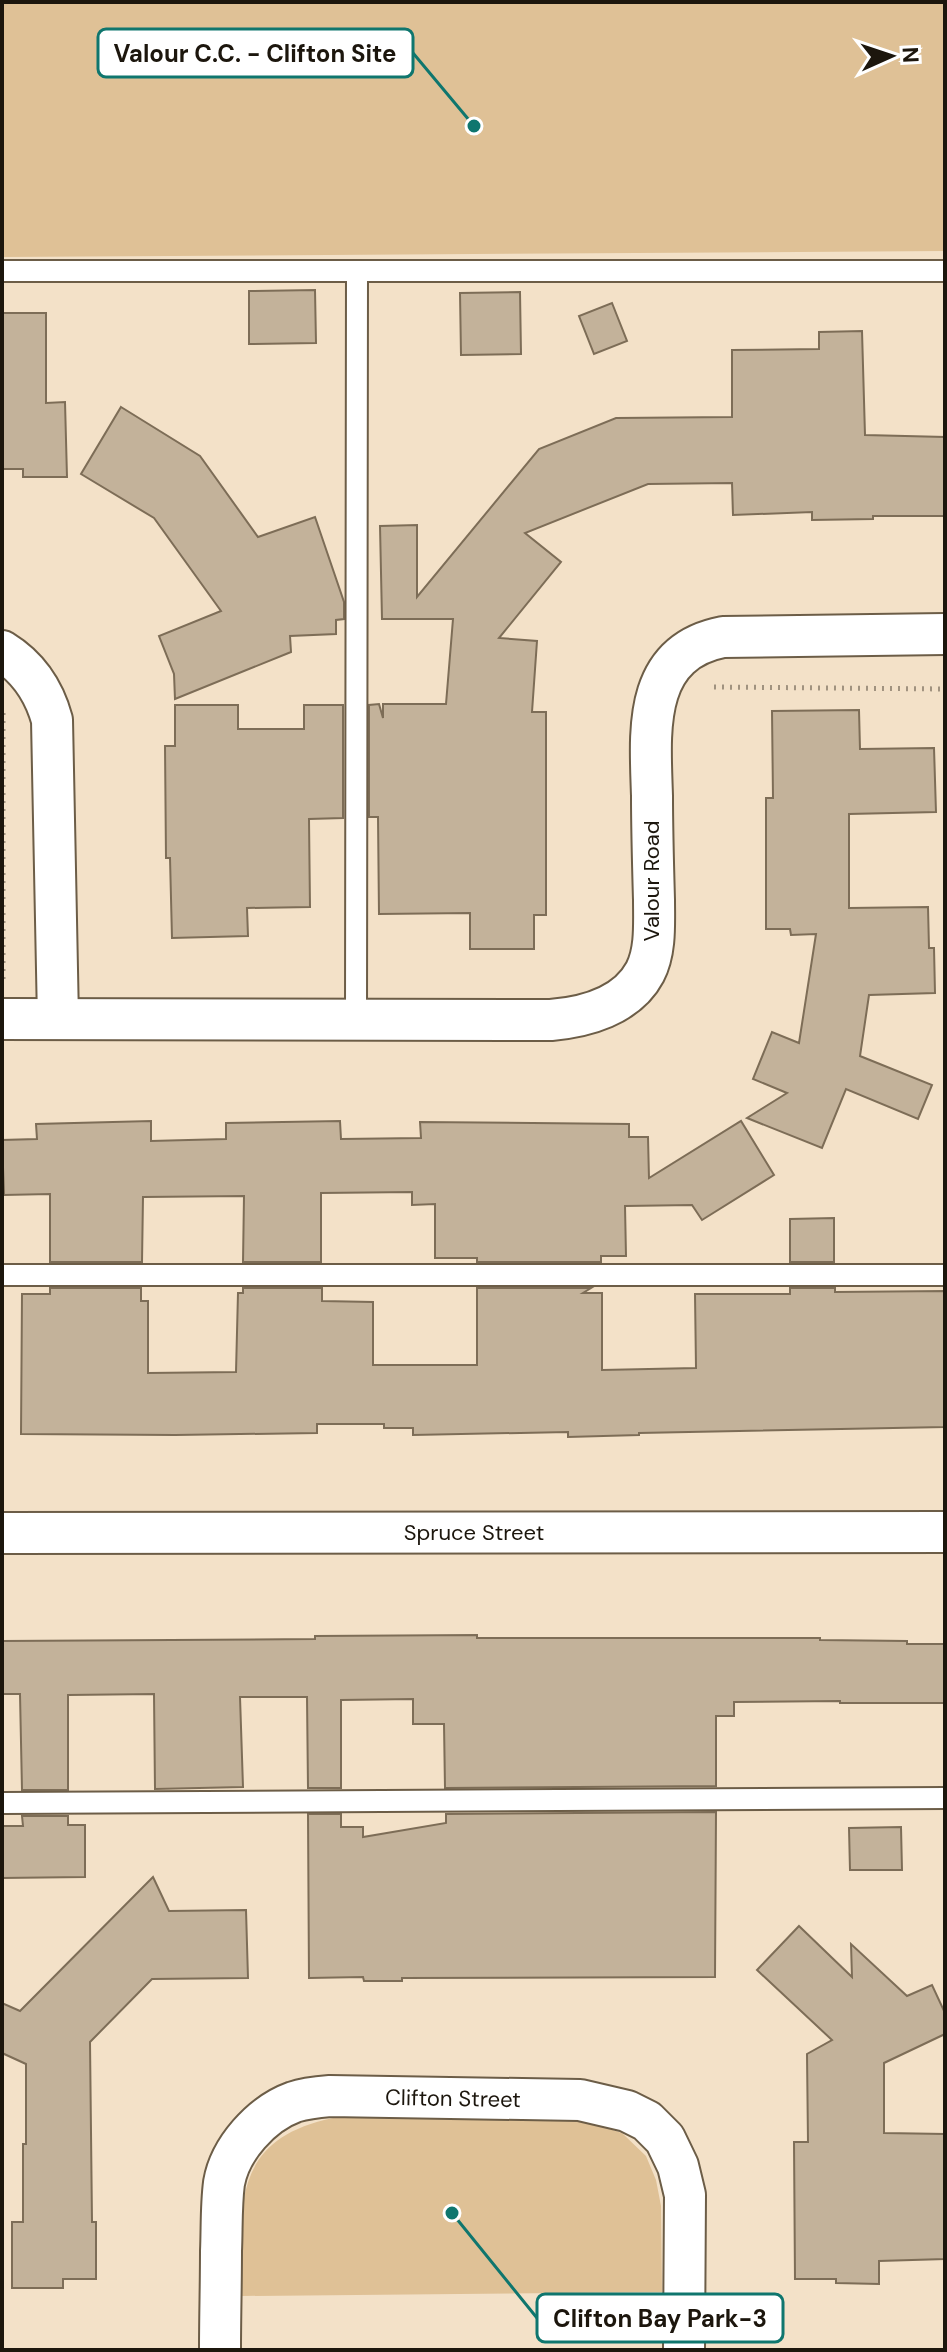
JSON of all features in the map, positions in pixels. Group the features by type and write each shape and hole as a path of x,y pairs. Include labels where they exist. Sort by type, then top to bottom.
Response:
{"street":[{"name":"Valour Road","path":"3,1019 568,1018 612,1004 635,986 647,966 654,924 650,729 658,689 677,660 691,647 723,637 945,634"},
{"path":"2,651 16,660 38,686 52,720 58,1019"},
{"name":"Spruce Street","path":"2,1533 945,1532"},
{"name":"Clifton Street","path":"220,2350 222,2208 225,2180 234,2157 255,2128 267,2118 291,2103 330,2096 580,2100 627,2111 647,2121 665,2139 678,2166 685,2195 684,2350"}],"lane":[{"path":"2,271 945,271"},
{"path":"356,1019 357,271"},
{"path":"2,1275 945,1275"},
{"path":"2,1803 945,1798"}],"path":[{"path":"2,651 3,1019"},
{"path":"658,689 945,689"}],"shaded area":[{"path":"2,2 945,2 945,251 2,257"},
{"path":"333,2118 576,2118 622,2133 646,2156 656,2180 661,2206 662,2292 242,2296 243,2208 248,2183 258,2161 274,2143 299,2128"}],"building":[{"path":"315,290 316,343 249,344 249,291"},
{"path":"520,292 521,354 461,355 460,293"},
{"path":"612,303 627,341 594,354 579,316"},
{"path":"2,313 46,313 46,403 65,402 67,477 23,477 23,469 2,469"},
{"path":"862,331 865,435 945,437 945,516 812,520 812,512 733,515 732,483 648,484 525,533 561,562 499,638 537,641 532,712 546,712 546,915 534,915 534,949 470,949 470,913 379,914 378,817 369,817 369,705 379,704 383,718 383,704 446,704 453,619 382,619 380,526 417,525 417,597 539,449 616,418 732,417 732,350 819,349 819,332"},
{"path":"121,407 200,456 258,537 315,517 344,602 344,619 336,620 336,634 290,636 291,652 175,699 174,674 159,636 221,611 154,518 81,474"},
{"path":"175,705 238,705 238,729 304,729 304,705 343,705 343,818 309,819 310,907 247,908 248,936 172,938 170,858 166,858 165,746 175,746"},
{"path":"859,710 860,749 934,748 936,812 849,814 849,908 928,907 929,948 934,948 935,993 869,995 860,1056 932,1085 918,1119 846,1089 822,1148 747,1118 787,1093 753,1079 772,1032 799,1043 816,934 791,935 790,929 766,929 766,798 773,798 772,711"},
{"path":"151,1121 151,1141 226,1139 226,1123 340,1121 341,1139 421,1138 420,1122 629,1124 629,1137 648,1137 649,1178 741,1121 774,1175 702,1220 692,1205 625,1206 626,1256 601,1256 601,1262 477,1262 477,1258 435,1258 435,1204 412,1205 412,1192 321,1193 321,1262 243,1262 244,1196 143,1197 142,1262 50,1262 50,1194 4,1195 2,1140 37,1139 36,1124"},
{"path":"834,1218 834,1262 790,1262 790,1219"},
{"path":"50,1288 141,1288 141,1301 148,1301 148,1373 236,1372 238,1293 243,1293 243,1288 322,1288 322,1301 373,1302 373,1365 477,1365 477,1288 591,1288 583,1293 602,1293 602,1370 696,1368 695,1294 790,1294 790,1288 835,1288 835,1292 945,1291 945,1427 568,1437 568,1432 413,1435 413,1428 384,1428 384,1424 317,1424 317,1433 21,1434 22,1294 50,1294"},
{"path":"477,1635 477,1638 820,1638 945,1644 945,1703 734,1702 734,1716 716,1716 716,1786 445,1788 444,1724 413,1724 413,1699 341,1700 341,1788 308,1788 307,1697 240,1697 243,1787 155,1789 154,1694 68,1695 68,1790 22,1790 20,1694 2,1694 2,1641"},
{"path":"716,1812 715,1977 402,1978 402,1981 364,1981 363,1977 309,1978 308,1814 341,1814 341,1827 363,1827 363,1837 446,1823 446,1814"},
{"path":"22,1816 68,1816 68,1825 85,1825 85,1877 2,1878 2,1826 23,1826"},
{"path":"901,1827 902,1870 850,1870 849,1828"},
{"path":"153,1877 169,1911 246,1910 248,1978 152,1979 90,2042 92,2222 96,2222 96,2279 63,2279 63,2288 12,2288 12,2222 23,2222 26,2064 2,2053 2,2003 20,2011"},
{"path":"799,1926 852,1977 851,1944 907,1996 932,1985 945,2013 945,2034 884,2063 884,2133 945,2134 945,2259 879,2261 879,2284 836,2283 836,2279 795,2279 794,2142 808,2142 807,2054 832,2040 757,1970"}],"place":[{"name":"Valour C.C. - Clifton Site","path":"474,126"},
{"name":"Clifton Bay Park-3","path":"452,2213"}]}
